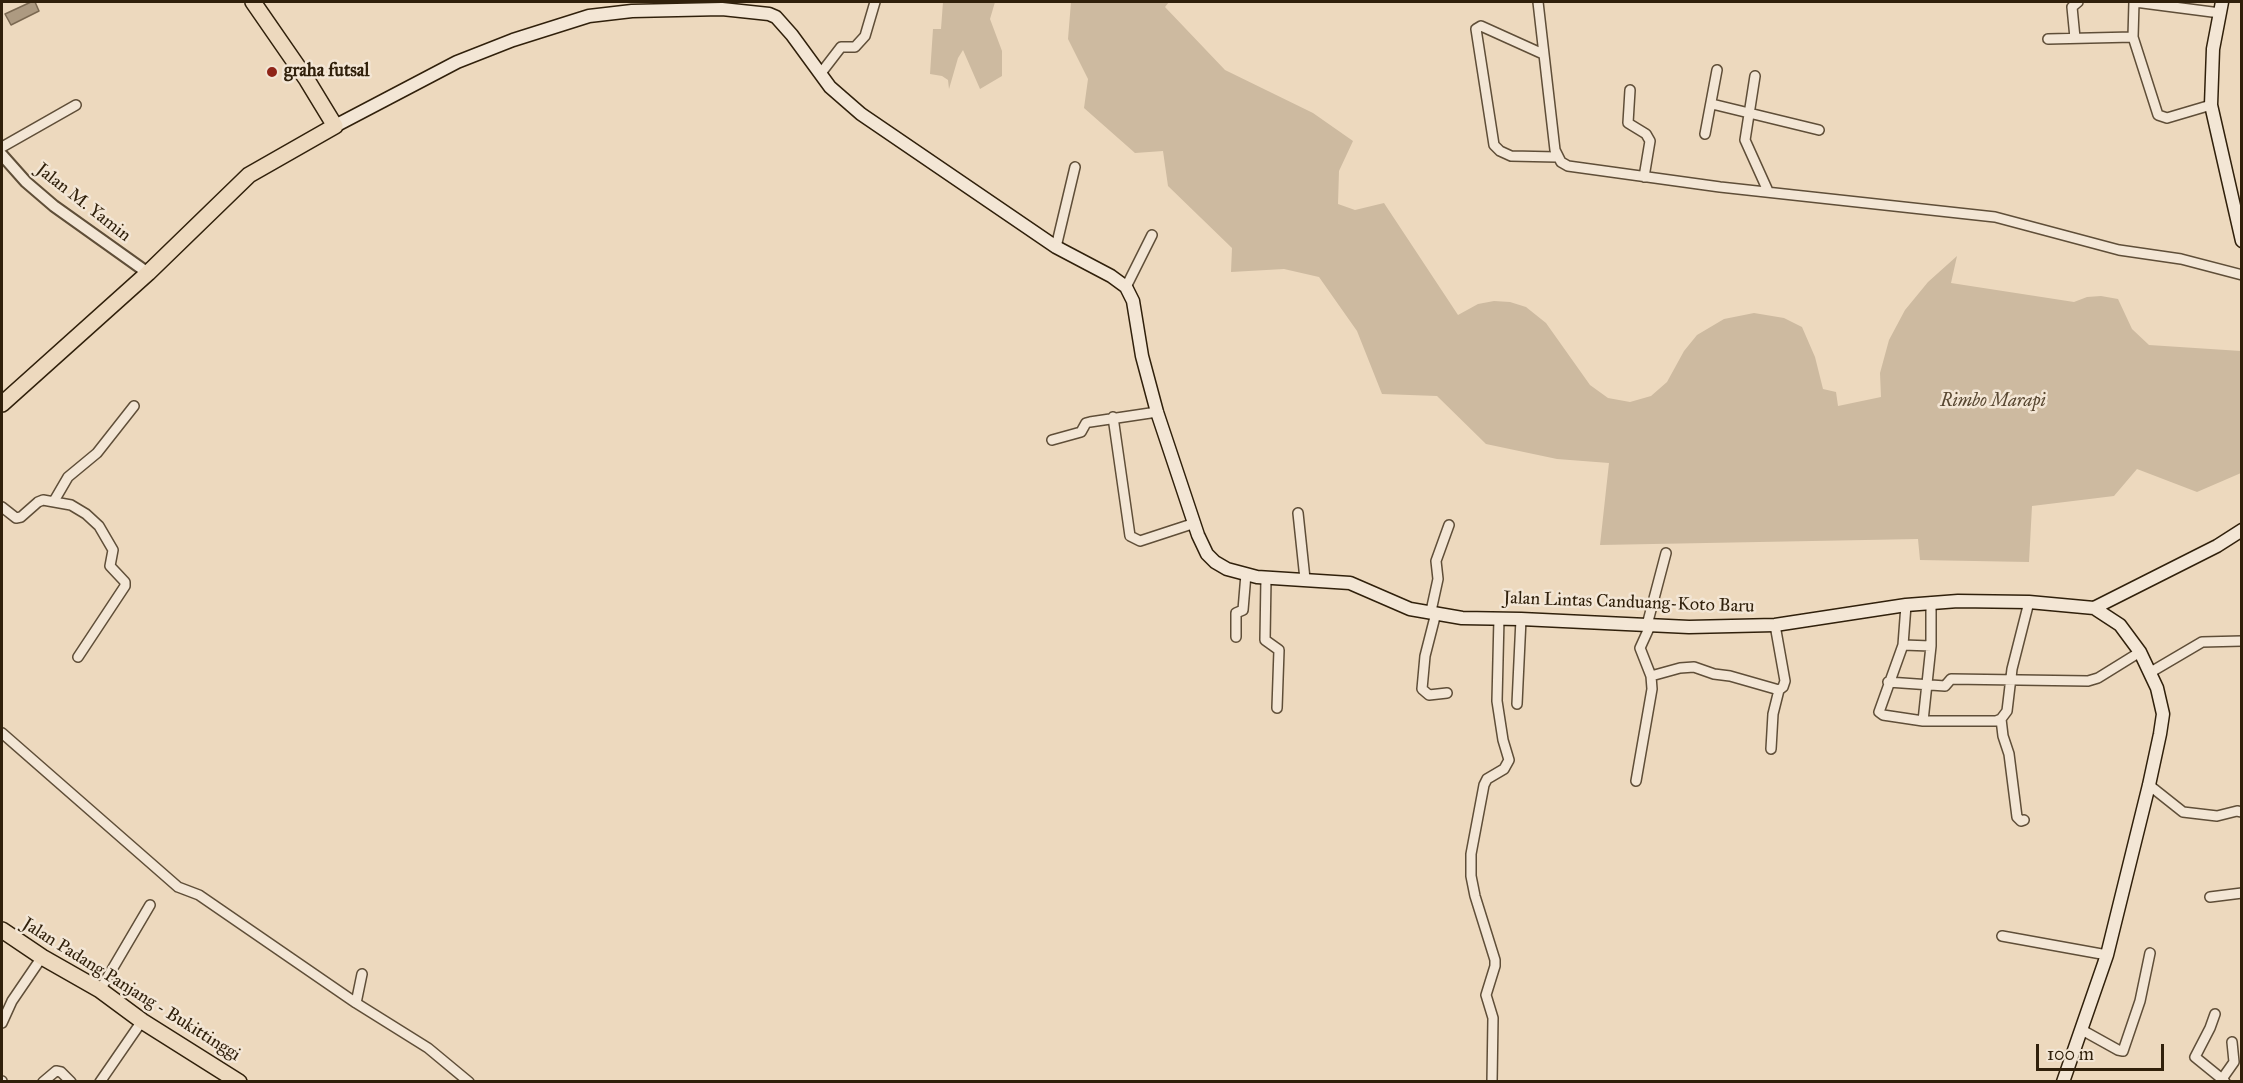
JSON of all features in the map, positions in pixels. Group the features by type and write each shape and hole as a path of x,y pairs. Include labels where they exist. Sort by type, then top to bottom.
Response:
{"highway":[{"path":"253,2 339,123"},
{"path":"263,2 339,123"},
{"path":"2,403 148,273 249,175 339,123"},
{"name":"Jalan Padang Panjang - Bukittinggi","path":"2,930 42,957 100,990 142,1021 239,1082"}],"main road":[{"path":"2221,7 2213,48 2211,105 2241,242"},
{"path":"339,123 437,71 473,55 589,16 617,12 722,9 769,14 782,22 830,87 861,114 1056,247 1111,276 1126,287"},
{"name":"Jalan Lintas Canduang-Koto Baru","path":"1126,287 1133,301 1142,356 1157,412 1196,529 1207,554 1215,562 1246,574 1266,578 1350,583 1410,609 1462,618 1725,627 1775,625 1930,602 2029,602 2094,608"},
{"path":"2094,608 2217,546 2241,530"},
{"path":"2116,597 2120,625"},
{"path":"2063,1082 2107,955 2149,785 2163,714 2151,672 2139,652 2120,625 2094,608"}],"street":[{"path":"821,73 841,47 855,47 867,34 875,2"},
{"path":"1538,2 1557,157"},
{"path":"2075,38 2072,7 2078,2"},
{"path":"2211,105 2167,118 2158,115 2133,37 2134,2 2221,7"},
{"path":"1543,54 1481,26 1476,29 1494,145 1511,156 1557,157 1568,166 1644,177 1995,217 2119,250 2181,259 2241,276"},
{"path":"2048,39 2133,37"},
{"path":"1705,134 1717,70"},
{"path":"1755,76 1745,140 1768,191"},
{"path":"1630,90 1628,123 1646,134 1650,141 1644,177"},
{"path":"1712,104 1749,111 1819,130"},
{"path":"2,147 76,105"},
{"name":"Jalan M. Yamin","path":"2,155 26,182 54,206 148,273"},
{"path":"1056,247 1075,167"},
{"path":"1126,287 1152,234"},
{"path":"54,501 68,477 98,453 134,406"},
{"path":"1052,440 1081,432 1086,423 1157,412"},
{"path":"1113,417 1130,536 1140,541 1196,529"},
{"path":"2,507 11,516 21,517 38,502 44,500 71,505 86,514 99,526 113,550 110,566 125,582 125,586 78,657"},
{"path":"1298,513 1305,579"},
{"path":"1447,693 1429,695 1422,689 1438,579 1436,561 1449,525"},
{"path":"1636,781 1652,689 1651,676 1640,648 1649,625 1666,553"},
{"path":"1236,638 1236,613 1243,610 1246,574"},
{"path":"1266,578 1265,640 1279,650 1277,708"},
{"path":"1923,721 1931,646 1930,602"},
{"path":"2024,820 2020,821 2017,817 2009,754 2003,736 2001,719 2007,711 2009,681 2029,602"},
{"path":"1906,605 1903,645 1879,711 1883,715 1923,721 2001,719"},
{"path":"1492,1082 1493,1018 1486,995 1496,966 1475,896 1471,876 1471,854 1484,785 1488,779 1508,765 1509,760 1503,740 1497,701 1499,618"},
{"path":"1517,704 1521,619"},
{"path":"1771,749 1772,721 1779,690 1784,687 1785,681 1775,625"},
{"path":"2151,672 2202,642 2241,641"},
{"path":"1903,645 1931,646"},
{"path":"1888,682 1945,686 1952,679 2088,681 2098,678 2139,652"},
{"path":"1651,676 1680,668 1694,667 1779,690"},
{"path":"2,734 178,887 199,895 357,1003 428,1048 469,1082"},
{"path":"2149,785 2183,812 2217,816 2241,812"},
{"path":"2210,897 2241,893"},
{"path":"100,990 150,905"},
{"path":"2002,936 2107,955"},
{"path":"2082,1030 2123,1051 2140,1001 2150,953"},
{"path":"2,1023 12,1001 42,957"},
{"path":"357,1003 363,974"},
{"path":"2215,1014 2195,1057 2224,1080 2234,1062 2232,1042"},
{"path":"100,1082 142,1021"},
{"path":"44,1082 57,1071 61,1072 70,1082"}],"green space":[{"path":"943,2 995,2 990,19 1002,51 1002,76 980,89 963,50 958,58 949,89 948,80 942,76 930,74 933,29 941,29"},
{"name":"Rimbo Marapi","path":"1071,2 1169,2 1165,7 1225,70 1313,113 1353,141 1339,171 1338,204 1355,210 1384,203 1458,315 1478,304 1494,301 1510,302 1526,307 1546,323 1590,385 1608,398 1630,402 1651,396 1667,382 1684,351 1697,335 1724,319 1754,313 1784,318 1802,327 1815,357 1823,389 1836,392 1838,406 1881,397 1880,373 1889,340 1905,310 1928,282 1957,256 1951,283 2074,302 2087,297 2101,296 2118,299 2132,329 2149,345 2241,351 2241,473 2197,492 2137,469 2114,496 2032,506 2029,562 1920,560 1918,539 1600,545 1609,463 1557,459 1486,444 1437,396 1382,394 1357,331 1319,277 1284,269 1231,272 1232,248 1168,186 1163,151 1135,153 1084,108 1088,79 1068,39"}],"shaded area":[{"path":"35,2 39,11 11,25 5,14"}],"place":[{"name":"graha futsal","path":"272,72"}]}
